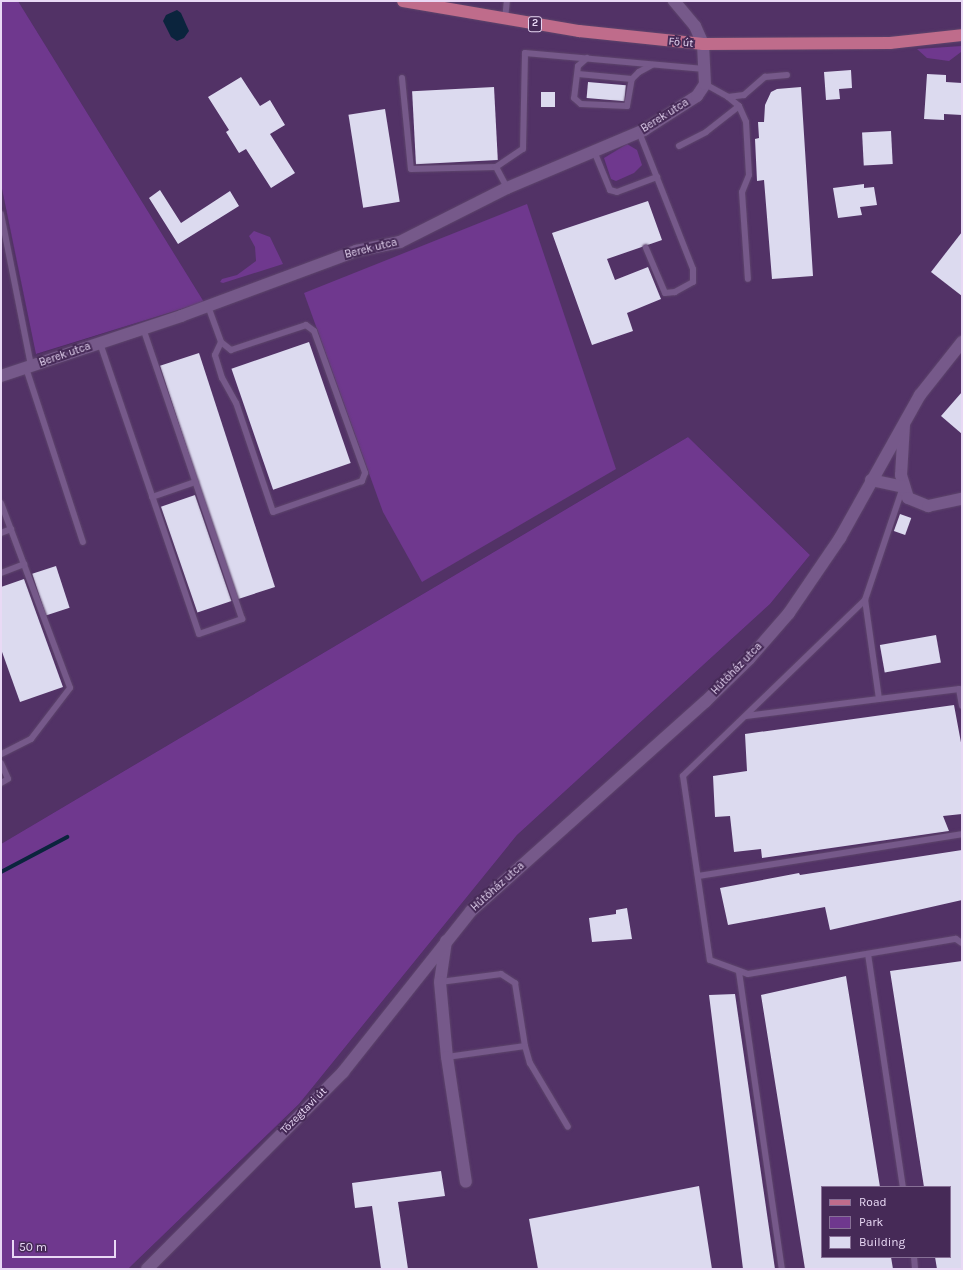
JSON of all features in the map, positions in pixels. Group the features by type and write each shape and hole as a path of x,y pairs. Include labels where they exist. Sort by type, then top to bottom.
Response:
{"main road":[{"name":"Fő út","path":"403,1 505,19 647,40 703,44 890,43 962,35"}],"street":[{"path":"674,1 695,26 703,44 705,84"},
{"name":"Berek utca","path":"1,376 208,306 356,250 400,242 507,188 639,132 697,96 705,84"},
{"name":"Hűtőház utca","path":"447,940 471,911 705,702 749,659 789,613 840,538 871,480 920,395 961,346"},
{"path":"904,423 901,475 903,487 908,498 928,506 962,499"},
{"path":"871,480 903,487"},
{"path":"447,940 440,982 447,1057 466,1182"},
{"name":"Tőzegtavi út","path":"147,1269 343,1072 447,940"}],"lane":[{"path":"505,19 507,1"},
{"path":"402,78 411,169 496,167 523,149 525,53 704,70"},
{"path":"587,58 578,66 574,98 581,104 627,106 632,79 639,72 652,65"},
{"path":"578,74 632,79"},
{"path":"728,97 744,94 765,78 788,76"},
{"path":"705,84 728,97 739,106 746,122 749,175 742,192 748,279"},
{"path":"679,146 706,132 739,106"},
{"path":"639,132 693,269 693,282 675,292 665,293 646,248"},
{"path":"594,151 610,190 617,192 657,177"},
{"path":"496,167 507,188"},
{"path":"1,214 28,367 83,542"},
{"path":"208,306 222,342 231,350 306,325 314,331 364,473 362,481 272,512 236,403 222,378 215,355 222,342"},
{"path":"100,343 198,634 242,619 143,328"},
{"path":"152,497 195,482"},
{"path":"879,699 865,600 903,487"},
{"path":"1,503 70,688 31,739 1,754"},
{"path":"1,533 11,529"},
{"path":"1,573 24,564"},
{"path":"865,600 683,776 710,960 739,972 748,974 956,939 962,943"},
{"path":"746,716 959,689 962,706"},
{"path":"1,763 8,779 1,783"},
{"path":"698,876 962,834"},
{"path":"868,954 903,1186"},
{"path":"739,972 782,1269"},
{"path":"440,982 501,974 515,983 525,1046 530,1063 568,1127"},
{"path":"447,1057 525,1046"},
{"path":"914,1258 915,1269"}],"shaded area":[{"path":"18,1 962,1 962,1269 128,1269 299,1104 517,835 770,604 810,555 688,437 1,844 1,184 37,354 204,302"}],"green space":[{"path":"1,1 18,1 204,302 36,354 1,184"},
{"path":"962,46 961,52 949,61 927,58 917,49"},
{"path":"627,144 637,150 642,165 634,173 616,181 611,179 604,158"},
{"path":"527,204 616,469 422,582 383,512 304,293"},
{"path":"254,231 270,237 283,264 223,283 220,282 222,279 237,275 256,261 255,247 249,236"},
{"path":"688,437 810,555 770,604 517,835 299,1104 128,1269 1,1269 1,844"}],"water":[{"path":"177,10 181,13 189,31 184,38 177,41 171,37 163,21 166,15"}],"building":[{"path":"851,70 852,88 839,89 840,99 826,100 824,72"},
{"path":"927,74 946,75 946,82 962,83 962,115 944,114 944,120 924,119"},
{"path":"241,77 260,106 270,100 285,125 270,134 295,173 271,188 246,149 239,153 226,132 229,130 208,97"},
{"path":"588,82 626,85 624,101 587,98"},
{"path":"494,87 498,160 416,164 412,91"},
{"path":"801,87 813,276 772,279 764,180 757,181 755,139 759,138 758,122 764,122 765,105 771,92 777,89"},
{"path":"541,92 555,92 555,107 541,107"},
{"path":"385,109 400,202 363,208 348,115"},
{"path":"891,131 893,164 864,165 862,133"},
{"path":"864,184 864,188 874,187 877,205 860,207 862,215 838,218 833,188"},
{"path":"160,190 181,223 230,191 239,206 178,244 149,198"},
{"path":"648,201 662,240 607,259 615,280 648,267 661,299 627,313 633,331 592,345 552,233"},
{"path":"962,232 962,296 931,272"},
{"path":"309,342 351,463 273,490 231,369"},
{"path":"199,353 275,587 236,600 160,366"},
{"path":"962,392 962,434 941,416"},
{"path":"195,495 231,601 197,613 161,507"},
{"path":"900,514 911,518 905,535 894,531"},
{"path":"56,566 70,608 46,616 32,574"},
{"path":"24,579 63,687 20,702 1,649 1,587"},
{"path":"936,635 941,663 885,672 880,645"},
{"path":"954,705 962,748 962,814 943,816 949,831 762,858 761,849 734,852 730,816 715,817 713,776 747,771 745,734"},
{"path":"962,850 962,900 830,930 825,907 728,925 720,888 799,873 800,875"},
{"path":"627,908 632,939 592,942 589,918 616,914 616,910"},
{"path":"962,961 962,1269 937,1269 935,1258 951,1258 951,1186 924,1186 890,971"},
{"path":"846,976 880,1186 821,1186 821,1258 891,1258 893,1269 805,1269 761,995"},
{"path":"735,994 775,1269 743,1269 709,995"},
{"path":"441,1171 445,1196 398,1202 408,1269 381,1269 372,1206 355,1208 352,1183"},
{"path":"699,1186 712,1269 538,1269 529,1219"}],"waterway":[{"path":"1,872 67,837"}]}
